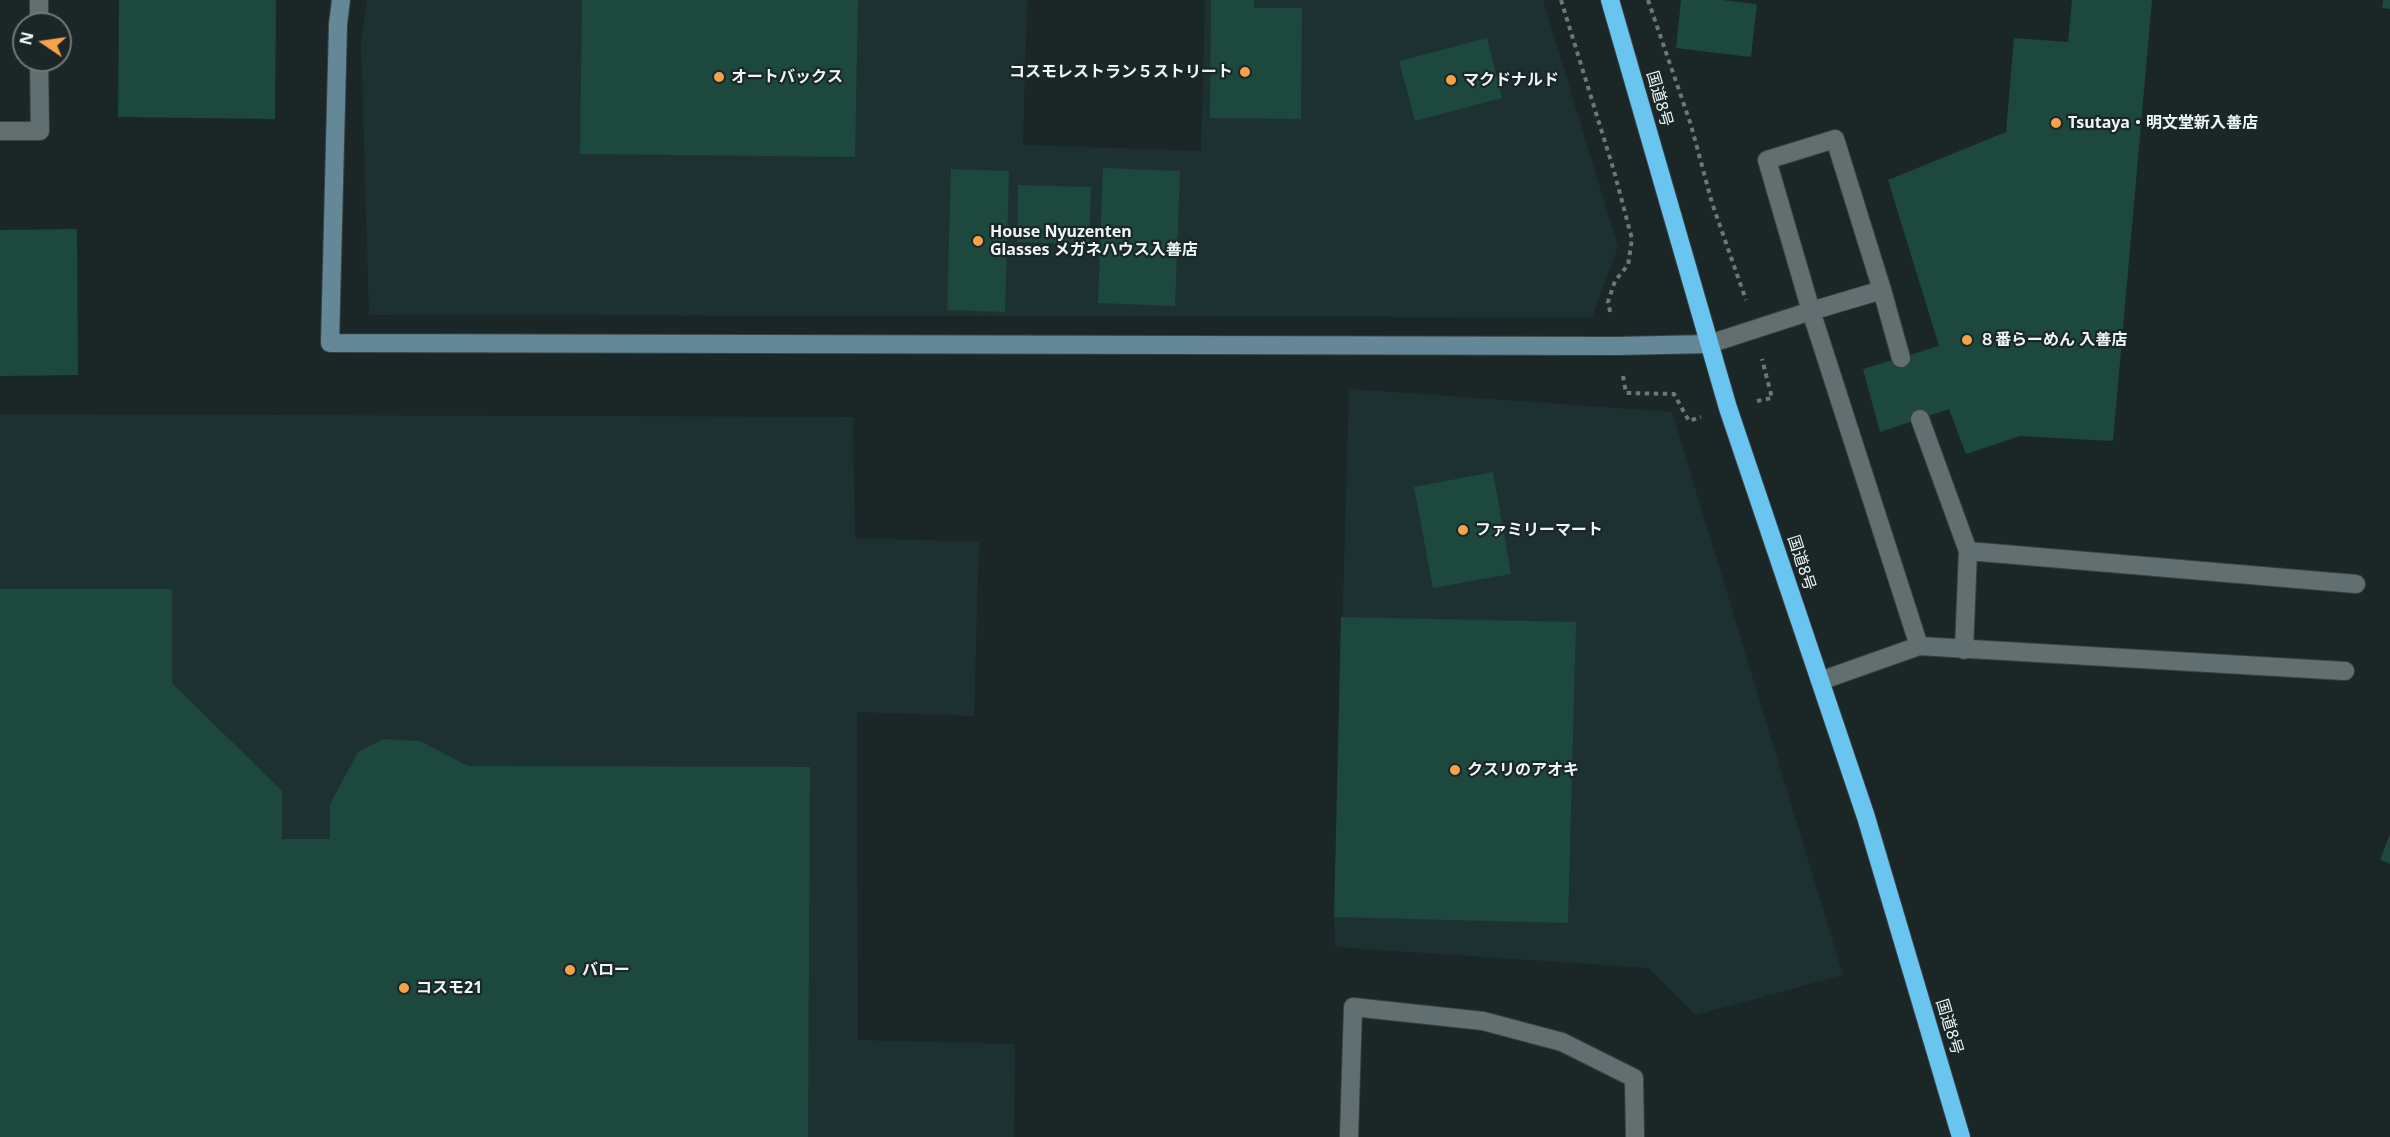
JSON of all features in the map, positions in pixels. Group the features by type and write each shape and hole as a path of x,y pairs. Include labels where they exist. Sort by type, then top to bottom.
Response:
{"highway":[{"name":"国道8号","path":"1610,0 1728,408 1866,817 1961,1137"}],"street":[{"path":"341,0 338,24 330,343 1617,346 1709,344"}],"lane":[{"path":"0,131 40,131 39,72"},
{"path":"1901,358 1835,140 1767,160 1811,311 1919,646"},
{"path":"1709,344 1882,290"},
{"path":"1920,419 1968,551 1964,650"},
{"path":"1968,551 2356,584"},
{"path":"1820,681 1919,646 2345,671"},
{"path":"1349,1137 1353,1007 1483,1021 1562,1042 1634,1078 1635,1137"}],"path":[{"path":"1561,0 1614,171 1632,238 1628,265 1615,281 1608,302 1626,393 1674,394 1689,421 1728,408 1772,398 1761,356"},
{"path":"1648,0 1690,125 1712,203 1747,304"}],"shaded area":[{"path":"367,0 1027,0 1023,145 1201,151 1205,0 1543,0 1618,247 1592,317 369,315 361,41"},
{"path":"1349,389 1672,412 1843,975 1696,1015 1649,968 1335,947"},
{"path":"0,414 853,417 855,538 979,542 974,716 857,712 858,1040 1015,1044 1014,1137 0,1137"}],"building":[{"path":"119,0 276,0 275,119 118,117"},
{"name":"オートバックス","path":"582,0 858,0 855,157 580,154"},
{"path":"1211,0 1254,0 1254,8 1302,8 1301,119 1210,118"},
{"path":"1681,0 1722,0 1757,4 1751,57 1676,48"},
{"path":"2072,0 2152,0 2113,441 2020,436 1966,454 1949,409 1880,432 1863,369 1939,346 1888,180 2006,132 2014,38 2068,42"},
{"path":"2383,0 2390,0 2390,9 2382,8"},
{"name":"マクドナルド","path":"1487,38 1502,98 1415,121 1399,61"},
{"path":"1103,168 1180,171 1175,306 1098,303"},
{"name":"House Nyuzenten Glasses メガネハウス入善店","path":"951,169 1009,171 1005,312 947,310"},
{"path":"1018,185 1091,187 1089,244 1017,242"},
{"path":"77,229 78,375 0,376 0,230"},
{"name":"ファミリーマート","path":"1493,472 1511,574 1433,588 1414,487"},
{"name":"コスモ21","path":"0,589 172,589 172,683 282,791 282,839 330,839 330,804 358,752 383,739 420,741 468,766 810,767 808,1137 0,1137"},
{"name":"クスリのアオキ","path":"1341,617 1576,622 1568,923 1334,917"},
{"path":"2390,834 2390,864 2380,860"}],"place":[{"name":"コスモレストラン５ストリート","path":"1245,72"},
{"name":"オートバックス","path":"719,77"},
{"name":"マクドナルド","path":"1451,80"},
{"name":"Tsutaya・明文堂新入善店","path":"2056,123"},
{"name":"House Nyuzenten Glasses メガネハウス入善店","path":"978,241"},
{"name":"８番らーめん 入善店","path":"1967,340"},
{"name":"ファミリーマート","path":"1463,530"},
{"name":"クスリのアオキ","path":"1455,770"},
{"name":"バロー","path":"570,970"},
{"name":"コスモ21","path":"404,988"}]}
